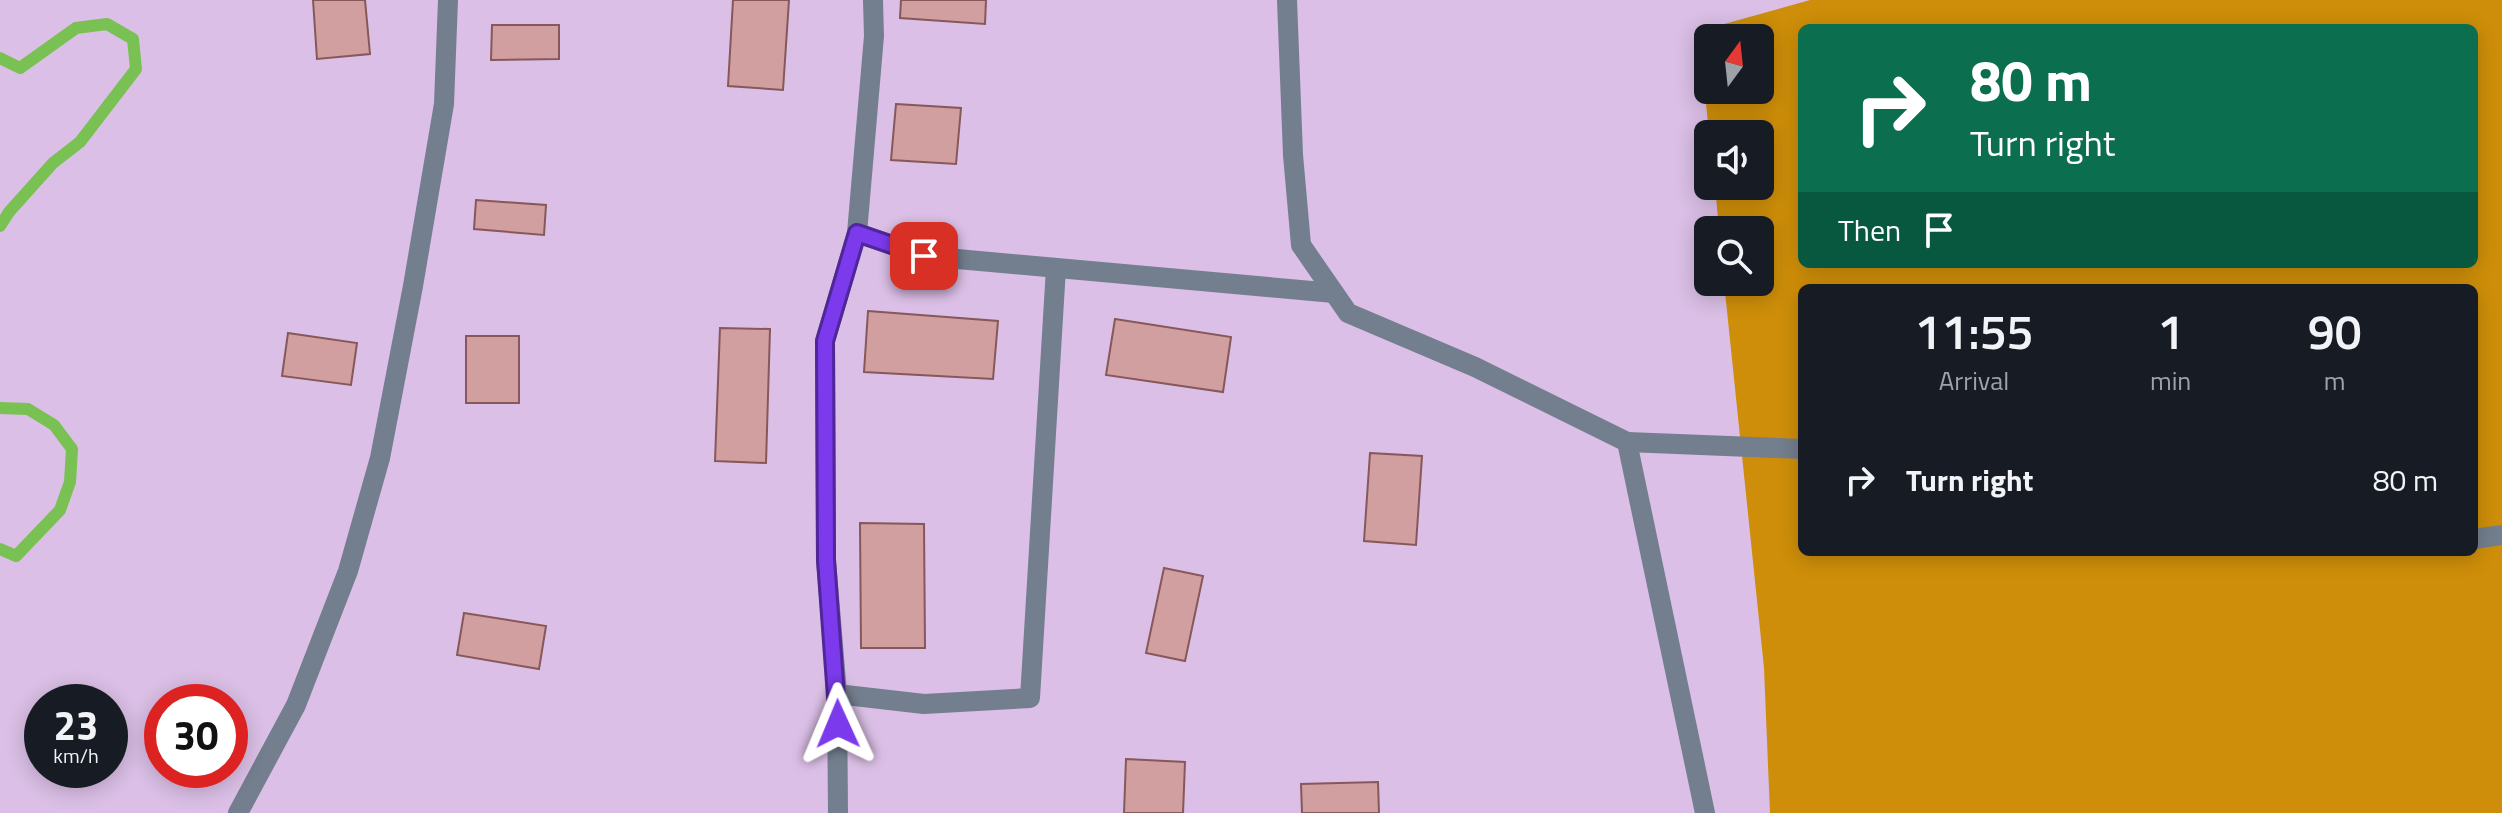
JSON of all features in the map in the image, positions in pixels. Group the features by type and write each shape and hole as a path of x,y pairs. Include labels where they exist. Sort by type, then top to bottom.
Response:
{"street":[{"path":"238,813 296,705 348,571 380,458 444,104 448,0"},
{"path":"838,813 837,694 826,560 825,341 857,233 874,36 873,0"},
{"path":"1287,0 1293,155 1301,245 1348,313 1475,367 1627,442 1798,449"},
{"path":"857,233 924,256 1334,293"},
{"path":"837,694 924,704 1030,698 1056,268"},
{"path":"1627,442 1705,813"},
{"path":"2478,538 2502,535"}],"shaded area":[{"path":"1810,0 2502,0 2502,813 1770,813 1764,668 1725,296 1774,296 1774,216 1718,216 1716,200 1774,200 1774,120 1708,120 1706,104 1774,104 1774,24 1724,24"}],"building":[{"path":"313,0 365,0 370,54 317,59"},
{"path":"733,0 789,0 783,90 728,86"},
{"path":"901,0 986,0 985,24 900,18"},
{"path":"492,25 559,25 559,59 491,60"},
{"path":"896,104 961,108 956,164 891,160"},
{"path":"476,200 546,205 544,235 474,229"},
{"path":"868,311 998,321 993,379 864,372"},
{"path":"1115,319 1231,337 1223,392 1106,375"},
{"path":"720,328 770,329 766,463 715,461"},
{"path":"288,333 357,343 351,385 282,376"},
{"path":"466,336 519,336 519,403 466,403"},
{"path":"1370,453 1422,456 1416,545 1364,541"},
{"path":"860,523 924,524 925,648 861,648"},
{"path":"1164,568 1203,576 1185,661 1146,653"},
{"path":"464,613 546,626 539,669 457,655"},
{"path":"1126,759 1185,762 1183,813 1124,813"},
{"path":"1378,782 1379,813 1302,813 1301,784"}],"waterway":[{"path":"0,58 20,68 76,28 107,24 133,39 136,69 80,142 53,163 0,226"},
{"path":"0,408 28,409 54,425 72,449 70,482 60,510 16,556 0,549"}],"route":[{"path":"838,724 826,560 825,341 857,233 924,256"}]}
